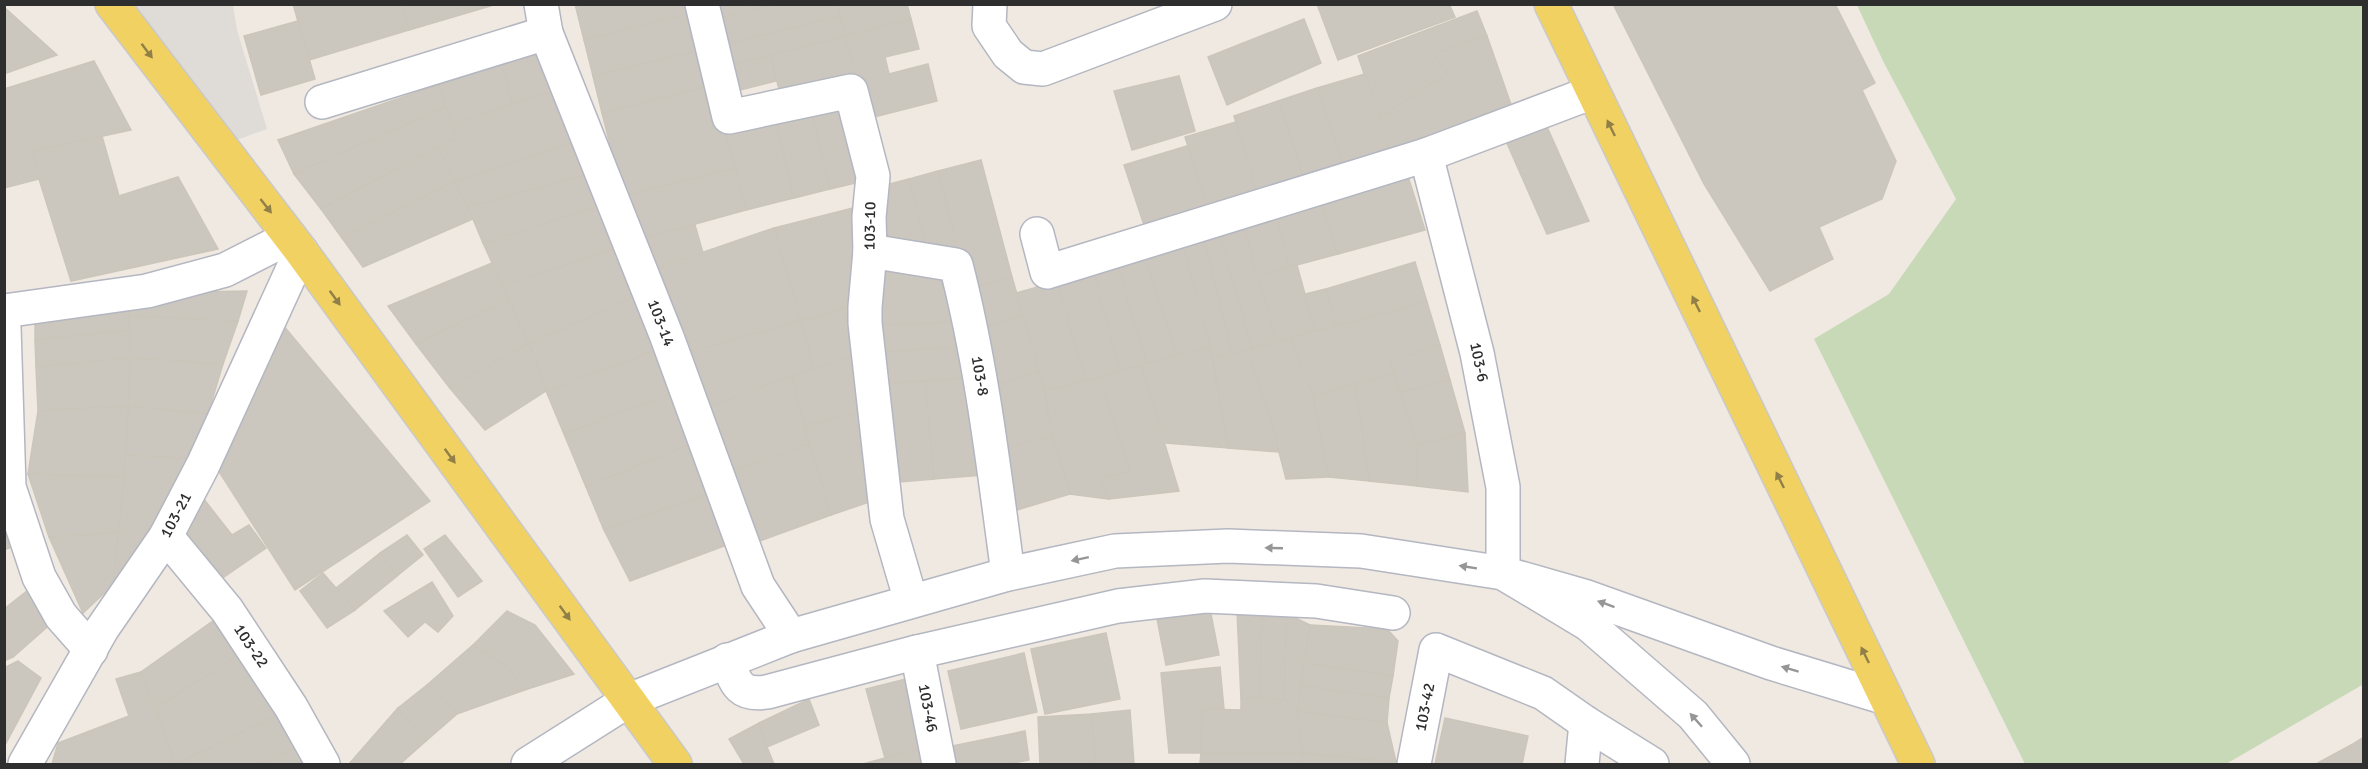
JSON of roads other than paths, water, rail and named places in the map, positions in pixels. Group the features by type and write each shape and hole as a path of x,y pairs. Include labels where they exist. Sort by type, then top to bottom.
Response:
{"main road":[{"path":"112,4 295,244 675,765"},
{"path":"1551,4 1918,765"}],"street":[{"name":"103-10","path":"702,4 729,117 851,91 873,176 865,323 887,519 911,601"},
{"path":"990,4 989,26 1008,54 1024,67 1044,69 1215,4"},
{"path":"322,102 543,19"},
{"name":"103-14","path":"543,19 667,337 758,586 791,636"},
{"path":"1037,234 1047,272 1426,155 1593,92"},
{"name":"103-6","path":"1426,155 1477,352 1503,487 1503,573"},
{"path":"4,311 147,291 225,270 295,244"},
{"name":"103-21","path":"25,765 90,650 166,536 202,465 295,244"},
{"name":"103-8","path":"870,251 956,265 970,321 988,418 1008,574"},
{"path":"4,327 9,488 39,577 61,616 90,650"},
{"name":"103-22","path":"166,536 227,610 291,707 323,765"},
{"path":"528,765 628,700 791,636 1008,574 1115,551 1228,546 1361,551 1503,573 1584,596 1771,663 1886,698"},
{"path":"1503,573 1588,624 1693,715 1733,765"},
{"path":"727,660 734,678 742,689 751,694 767,692 918,652 1118,606 1205,596 1316,601 1393,613"},
{"name":"103-42","path":"1414,765 1436,650 1543,693 1586,723"},
{"name":"103-46","path":"918,652 939,765"},
{"path":"1582,765 1586,723 1652,765"}]}
